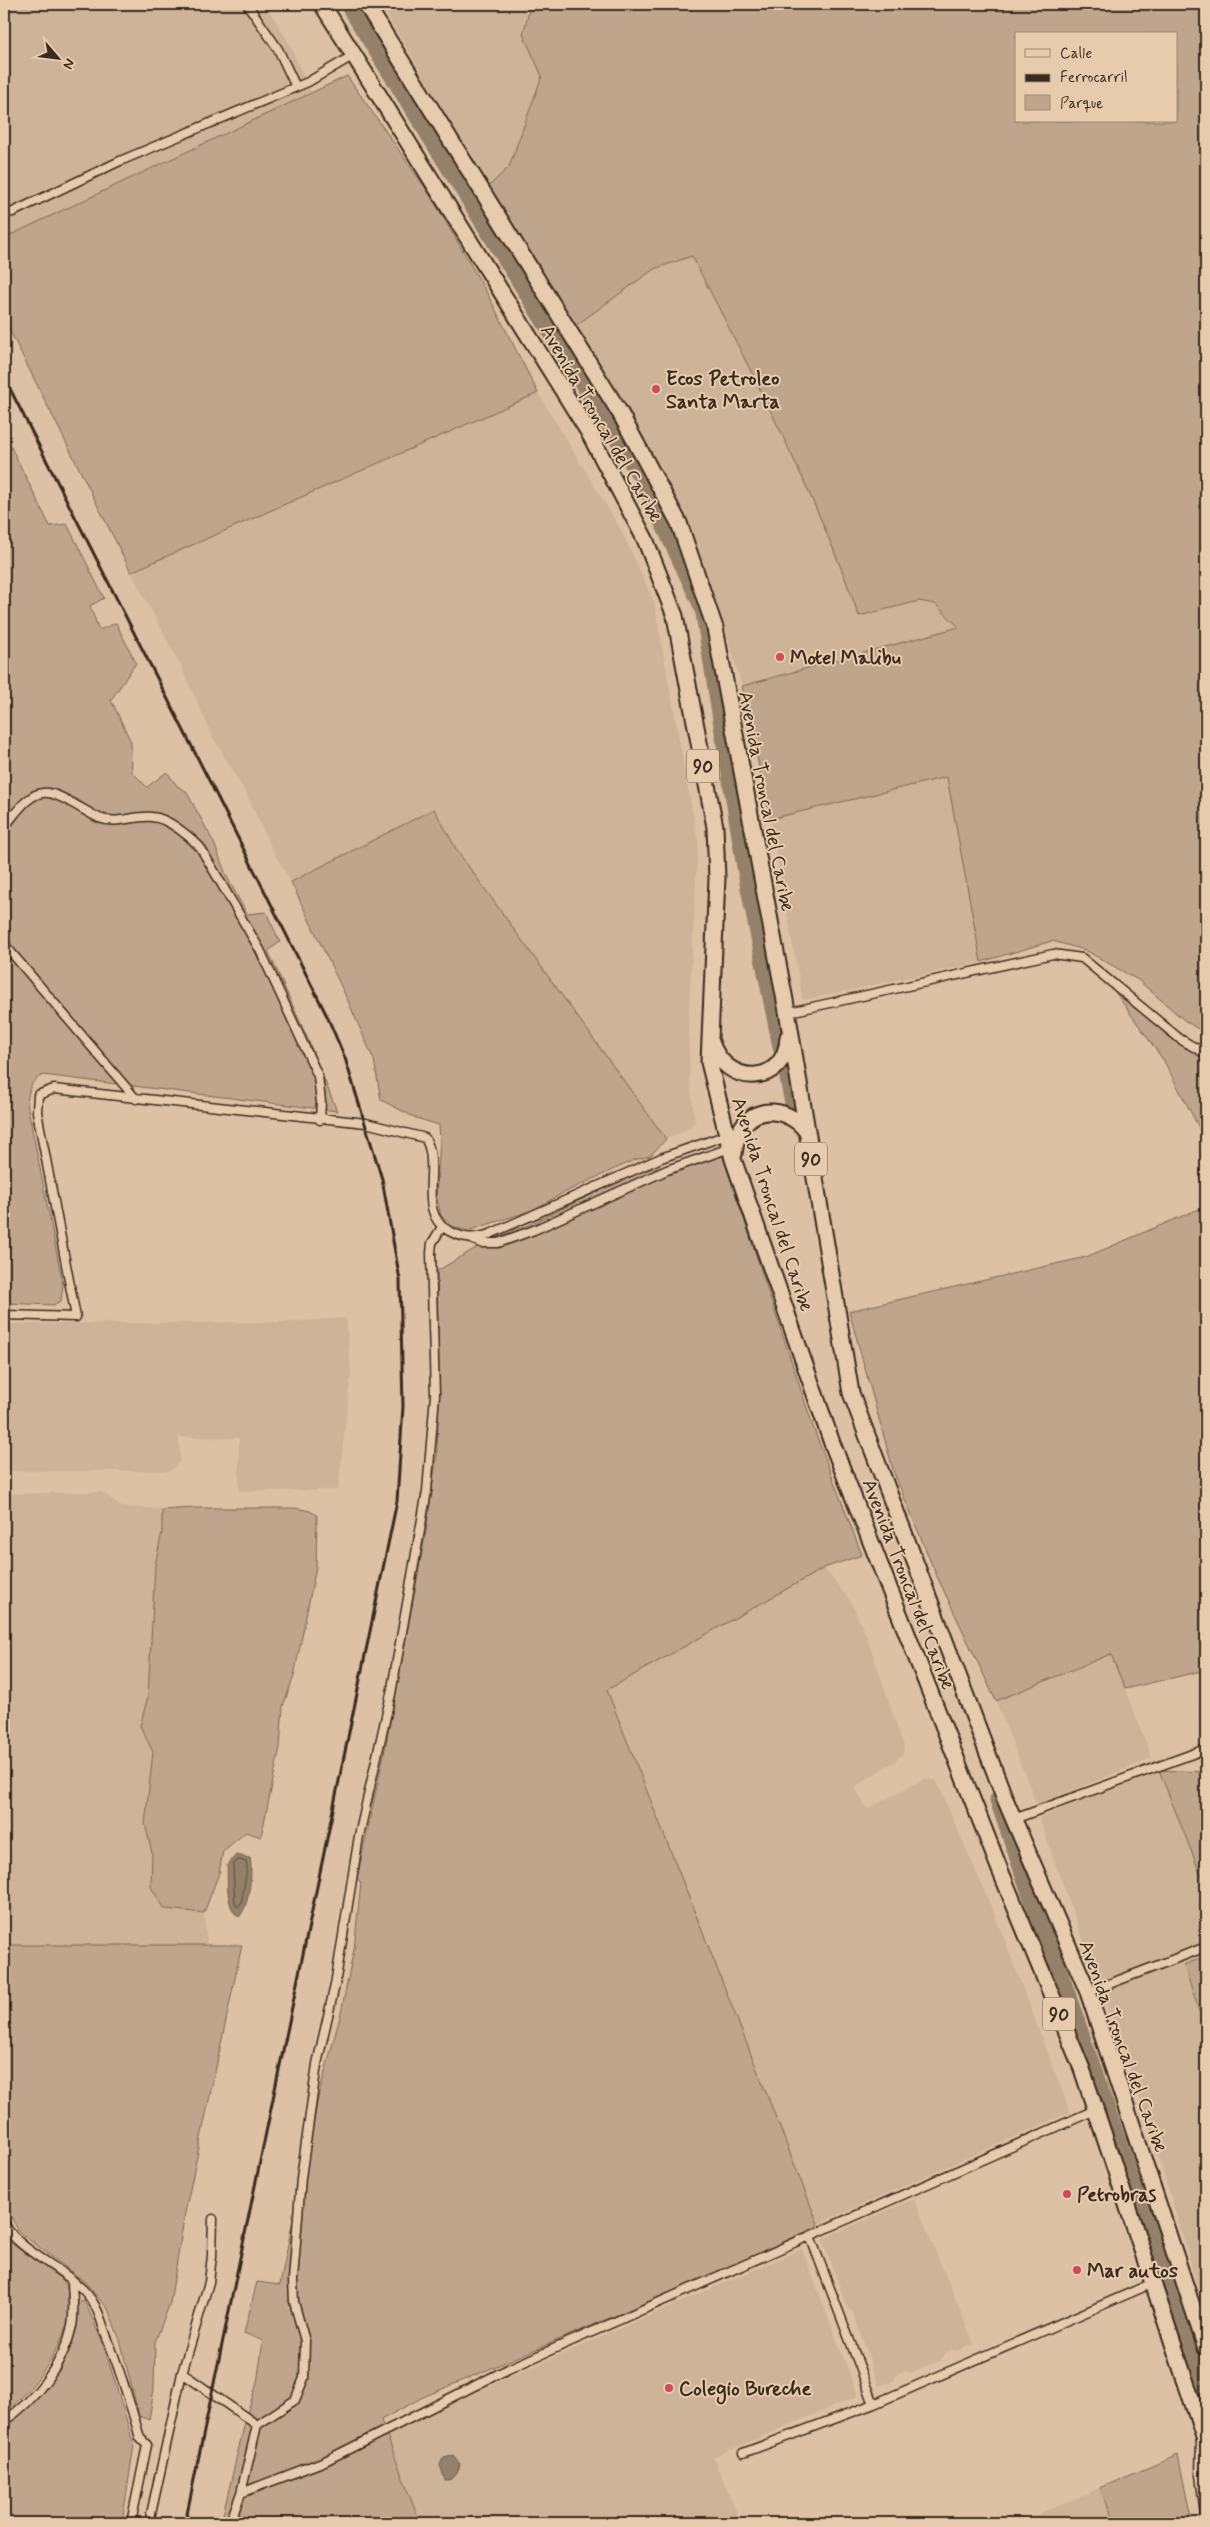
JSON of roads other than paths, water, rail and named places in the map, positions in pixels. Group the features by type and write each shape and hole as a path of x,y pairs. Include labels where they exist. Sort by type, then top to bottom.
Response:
{"highway":[{"name":"Avenida Troncal del Caribe","path":"322,4 588,432 645,539 675,616 715,827 717,878 709,1062 730,1147 832,1443 1000,1870 1082,2069 1204,2437"},
{"name":"Avenida Troncal del Caribe","path":"366,4 620,413 678,523 715,628 787,1011 851,1393 1014,1819 1088,1992 1206,2348"},
{"path":"709,1034 721,1062 734,1072 750,1076 766,1073 779,1064 788,1050 787,1011"},
{"path":"730,1147 740,1130 750,1119 764,1112 784,1113 797,1121 807,1132"}],"street":[{"path":"247,4 278,48 296,87"},
{"path":"4,213 13,212 120,161 296,87 354,55"},
{"path":"4,827 34,795 45,792 101,818 117,821 158,818 194,841 200,847 260,950 314,1067 318,1076 321,1102 320,1120"},
{"path":"4,944 136,1099"},
{"path":"787,1011 802,1010 1053,954 1082,958 1180,1040 1206,1054"},
{"path":"4,1315 76,1317 37,1112 38,1095 54,1089 320,1120 366,1123 425,1138 432,1154 433,1213 442,1226 462,1238 481,1243 498,1243 534,1230 667,1170 730,1147"},
{"path":"471,1239 490,1234 661,1158 730,1147"},
{"path":"230,2523 241,2493 257,2425 295,2400 304,2378 305,2341 294,2302 293,2280 300,2178 317,2064 335,1985 359,1836 391,1694 426,1491 435,1395 431,1253 432,1243 442,1226"},
{"path":"1206,1708 1206,1722"},
{"path":"1014,1819 1206,1749"},
{"path":"1088,1992 1206,1947"},
{"path":"241,2493 325,2461 508,2369 1095,2110"},
{"path":"149,2523 182,2373 209,2282 213,2219"},
{"path":"4,2222 20,2243 51,2263 72,2280 94,2303 114,2353 140,2438 147,2445 131,2523"},
{"path":"810,2236 874,2404"},
{"path":"4,2421 22,2409 61,2358 72,2325 72,2280"},
{"path":"743,2453 874,2404 1153,2283"},
{"path":"182,2373 257,2425"},
{"path":"1204,2437 1200,2475 1206,2522"}],"water":[{"path":"236,1855 250,1858 251,1864 248,1898 239,1917 231,1907 229,1900 227,1865"},
{"path":"453,2456 460,2464 458,2470 451,2479 445,2480 440,2465 443,2458"}],"waterway":[{"path":"349,4 644,480 704,608 747,873 782,1047"},
{"path":"786,1063 796,1113"},
{"path":"999,1800 1206,2399"}],"railway":[{"path":"4,377 327,1016 345,1058 382,1179 400,1280 403,1406 397,1501 185,2523"}],"place":[{"name":"Ecos Petroleo Santa Marta","path":"656,389"},
{"name":"Motel Malibu","path":"780,657"},
{"name":"Petrobras","path":"1067,2194"},
{"name":"Mar autos","path":"1077,2270"},
{"name":"Colegio Bureche","path":"669,2388"}]}
